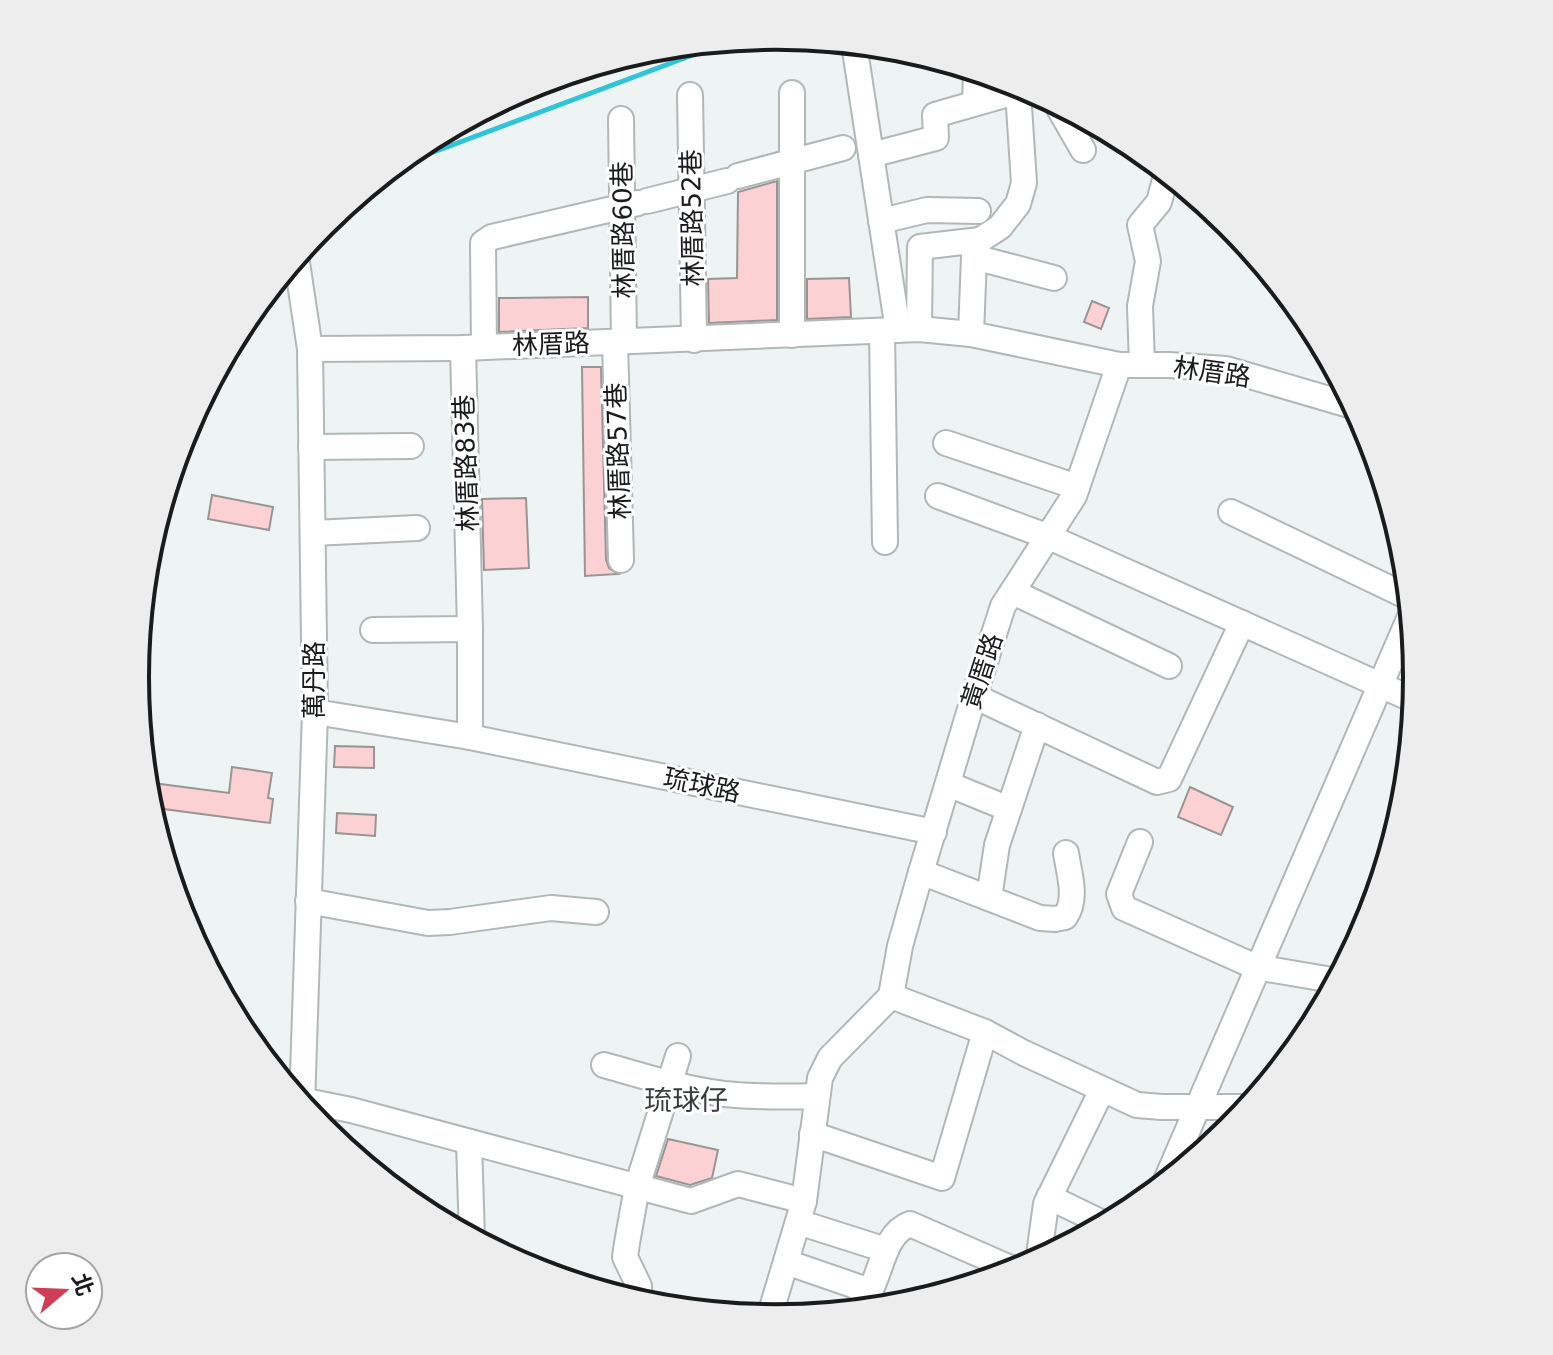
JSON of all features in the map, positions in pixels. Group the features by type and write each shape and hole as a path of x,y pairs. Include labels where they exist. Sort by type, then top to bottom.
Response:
{"street":[{"path":"856,55 900,330"},
{"path":"975,103 976,82"},
{"path":"792,93 792,335"},
{"path":"871,155 936,138 935,115 1007,94"},
{"name":"林厝路52巷","path":"690,95 694,340"},
{"path":"971,334 977,249 1018,204 1024,183 1023,101"},
{"name":"林厝路60巷","path":"620,342 636,204 621,119"},
{"path":"1067,122 1083,150"},
{"path":"636,204 843,148"},
{"path":"1130,365 1148,261 1140,225 1159,202 1164,185"},
{"name":"林厝路83巷","path":"470,629 473,348 483,243 492,237 636,204"},
{"path":"881,221 927,210 978,211"},
{"path":"885,542 900,330 920,247 977,249 1054,278"},
{"name":"萬丹路","path":"298,272 310,349 315,712 301,1086"},
{"name":"林厝路","path":"310,349 473,348 900,330 971,334 1130,365 1226,369 1340,402"},
{"name":"林厝路57巷","path":"620,342 621,560"},
{"name":"黃厝路","path":"891,996 900,946 921,872 1003,606 1049,537 1077,487 1130,365"},
{"path":"946,443 1077,487"},
{"path":"311,447 411,446"},
{"path":"938,496 1049,537 1404,695"},
{"path":"1231,512 1398,592"},
{"path":"313,533 417,528"},
{"path":"1013,592 1169,666"},
{"path":"974,696 1157,782 1169,779 1242,623"},
{"path":"373,630 470,629 470,737"},
{"path":"1174,1162 1403,633"},
{"name":"琉球路","path":"315,712 470,737 934,832"},
{"path":"989,898 997,845 1037,725"},
{"path":"948,784 1009,809"},
{"path":"1140,842 1119,894 1124,908 1256,967 1326,979"},
{"path":"921,872 1040,918 1055,919 1065,917 1072,898 1066,853"},
{"path":"308,901 428,923 551,908 596,912"},
{"path":"773,1305 801,1211 820,1078 830,1058 891,996 985,1032 1137,1105 1233,1107"},
{"path":"812,1134 942,1178 985,1032"},
{"path":"639,1290 625,1257 637,1187 678,1056"},
{"path":"604,1065 669,1083 722,1093 771,1097 817,1096"},
{"path":"1040,1246 1046,1204 1102,1090"},
{"path":"319,1105 691,1201 738,1184 886,1250"},
{"path":"469,1142 472,1226"},
{"path":"1049,1197 1094,1219"},
{"path":"865,1299 886,1250 901,1227 910,1224 1000,1264"},
{"path":"786,1262 861,1299"}],"building":[{"path":"777,181 777,320 709,323 708,279 737,278 738,192"},
{"path":"849,278 851,317 807,319 807,279"},
{"path":"588,297 588,328 499,332 499,298"},
{"path":"1092,301 1109,308 1101,329 1084,322"},
{"path":"582,367 601,367 606,560 609,568 618,574 585,576"},
{"path":"212,495 273,507 269,530 208,519"},
{"path":"526,498 529,568 484,570 482,499"},
{"path":"335,746 374,747 374,768 334,767"},
{"path":"232,767 272,773 268,798 273,799 270,823 163,809 158,784 229,793"},
{"path":"1190,787 1233,807 1221,835 1178,817"},
{"path":"337,813 376,815 375,836 336,833"},
{"path":"668,1139 718,1150 712,1178 690,1185 656,1176"}],"waterway":[{"path":"435,151 691,56"}],"district":[{"name":"琉球仔","path":"686,1100"}]}
